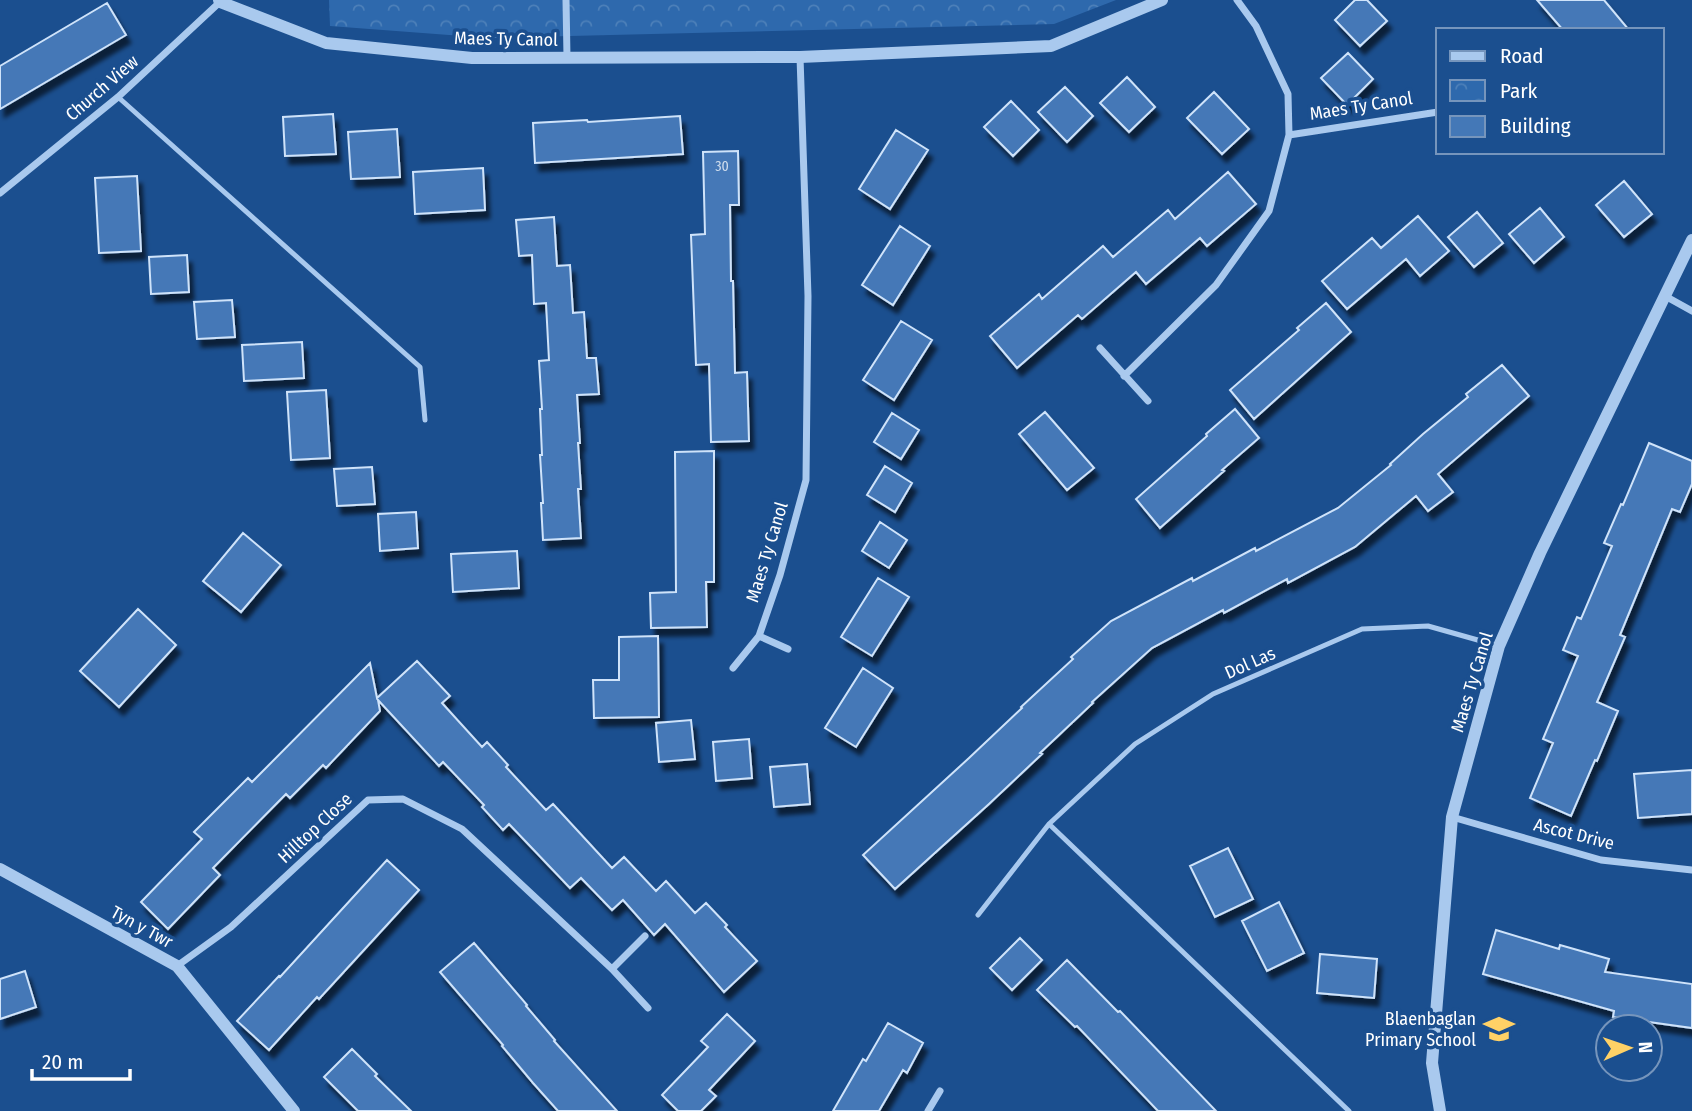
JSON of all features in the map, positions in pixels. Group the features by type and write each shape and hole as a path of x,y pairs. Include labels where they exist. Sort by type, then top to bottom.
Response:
{"street":[{"path":"566,0 567,57"},
{"name":"Maes Ty Canol","path":"220,1 327,43 472,58 800,57 1051,46 1162,0"},
{"name":"Maes Ty Canol","path":"1124,376 1216,285 1269,211 1289,135 1288,94 1256,26 1237,0"},
{"name":"Church View","path":"0,193 118,97 220,1"},
{"name":"Maes Ty Canol","path":"733,668 759,636 780,575 806,480 808,296 800,57"},
{"name":"Maes Ty Canol","path":"1289,135 1436,112"},
{"name":"Maes Ty Canol","path":"1440,1111 1432,1063 1451,817 1499,646 1540,554 1692,240"},
{"path":"1665,296 1692,311"},
{"path":"1100,348 1148,401"},
{"path":"759,636 789,649"},
{"name":"Hilltop Close","path":"177,967 231,927 368,800 403,799 462,829 612,969 648,1008"},
{"name":"Ascot Drive","path":"1451,817 1601,860 1692,870"},
{"name":"Tyn y Twr","path":"0,869 177,967 294,1111"},
{"path":"612,969 645,936"},
{"path":"928,1111 940,1091"}],"lane":[{"path":"118,97 420,367 425,420"},
{"name":"Dol Las","path":"978,915 1049,824 1135,744 1213,694 1362,629 1428,626 1499,646"},
{"path":"1049,824 1349,1111"}],"green space":[{"path":"329,0 1116,0 1054,24 489,38 330,26"}],"building":[{"path":"1355,0 1367,0 1387,21 1360,46 1335,20"},
{"path":"1537,0 1604,0 1627,28 1561,28"},
{"path":"107,3 126,35 0,109 0,66"},
{"path":"1348,53 1373,79 1347,105 1321,78"},
{"path":"1127,77 1155,107 1129,132 1100,103"},
{"path":"1065,87 1093,116 1067,142 1038,112"},
{"path":"1214,92 1249,129 1222,154 1187,118"},
{"path":"1011,101 1039,130 1013,156 984,127"},
{"path":"333,114 336,154 285,156 283,117"},
{"path":"680,116 683,154 535,163 533,123"},
{"path":"397,129 400,177 351,179 348,132"},
{"path":"896,130 928,150 890,209 859,189"},
{"path":"738,151 739,205 730,205 731,281 735,373 747,372 749,441 711,442 709,364 696,365 691,235 705,234 703,152"},
{"path":"483,168 485,210 415,214 413,172"},
{"path":"1228,172 1256,204 1207,246 1200,238 1146,284 1136,272 1082,319 1078,315 1017,368 990,336 1039,294 1042,299 1103,246 1113,257 1168,210 1175,219"},
{"path":"137,176 141,251 99,253 95,178"},
{"path":"1624,181 1652,214 1624,237 1596,205"},
{"path":"1540,208 1564,237 1534,263 1509,234"},
{"path":"1477,212 1503,243 1474,267 1448,237"},
{"path":"1418,216 1449,251 1420,276 1406,259 1347,309 1322,281 1372,238 1381,248"},
{"path":"554,217 557,266 570,265 573,313 584,312 587,358 596,358 599,394 577,395 581,538 543,540 539,361 549,360 546,303 534,304 532,255 519,256 516,220"},
{"path":"900,226 930,246 893,305 862,285"},
{"path":"187,255 189,292 151,294 149,257"},
{"path":"232,300 235,337 197,339 194,302"},
{"path":"1326,303 1351,332 1254,419 1230,390"},
{"path":"901,321 932,340 894,400 863,380"},
{"path":"302,342 304,378 244,381 242,345"},
{"path":"1502,365 1529,396 1438,474 1453,492 1428,511 1416,496 1355,547 1288,583 1287,579 1224,613 1223,610 1152,648 1092,702 989,804 895,889 863,855 1022,708 1073,659 1071,657 1111,621 1192,578 1193,581 1255,548 1256,551 1338,508 1391,465 1468,397 1466,394"},
{"path":"326,390 330,458 291,460 287,392"},
{"path":"1235,409 1259,438 1160,528 1136,499"},
{"path":"1045,412 1094,468 1067,490 1019,434"},
{"path":"892,413 919,430 901,459 874,442"},
{"path":"1649,443 1692,461 1692,484 1680,512 1672,509 1620,635 1625,637 1597,702 1618,711 1571,816 1530,798 1553,743 1543,739 1578,656 1563,650 1577,617 1581,619 1612,546 1604,543"},
{"path":"714,451 714,582 706,582 707,627 651,628 650,593 676,592 675,452"},
{"path":"885,466 912,483 895,512 867,495"},
{"path":"372,467 375,504 337,506 334,469"},
{"path":"416,512 418,548 380,551 378,514"},
{"path":"880,522 907,540 889,568 862,551"},
{"path":"243,533 281,565 241,612 203,581"},
{"path":"517,551 519,588 453,592 451,554"},
{"path":"878,578 909,597 872,656 841,637"},
{"path":"138,609 176,645 119,707 80,671"},
{"path":"658,636 659,717 594,718 593,680 619,680 619,637"},
{"path":"417,661 450,696 442,703 482,747 487,742 546,810 553,804 612,868 624,857 656,891 666,881 695,913 706,903 757,961 724,992 665,924 654,935 623,900 612,910 581,878 570,888 509,824 503,830 482,807 484,805 443,762 439,766 378,700 380,711 326,768 323,765 290,798 286,794 213,868 220,875 168,929 141,902 202,839 194,832 248,778 252,782 370,663 377,698"},
{"path":"863,668 893,688 856,747 825,728"},
{"path":"691,720 695,759 659,762 656,723"},
{"path":"749,739 752,778 716,781 713,742"},
{"path":"807,764 810,804 774,807 770,767"},
{"path":"1692,770 1692,814 1638,818 1634,774"},
{"path":"1228,848 1253,899 1215,917 1190,866"},
{"path":"387,860 419,890 269,1050 237,1021"},
{"path":"1279,902 1304,953 1267,971 1242,921"},
{"path":"1496,930 1559,949 1560,945 1609,959 1605,972 1692,984 1692,1028 1664,1024 1664,1013 1614,1013 1483,974"},
{"path":"1020,938 1042,960 1012,990 990,968"},
{"path":"474,943 554,1041 617,1111 558,1111 533,1083 440,972"},
{"path":"1320,954 1377,959 1374,998 1317,993"},
{"path":"1067,960 1216,1111 1158,1111 1077,1026 1037,990"},
{"path":"25,971 36,1007 0,1019 0,979"},
{"path":"727,1014 755,1041 709,1090 716,1096 701,1111 678,1111 662,1095 708,1047 701,1041"},
{"path":"888,1023 923,1043 907,1073 903,1070 879,1111 833,1111 863,1059 866,1061"},
{"path":"352,1049 411,1111 358,1111 324,1077"}],"place":[{"name":"Blaenbaglan Primary School","path":"1499,1029"}]}
